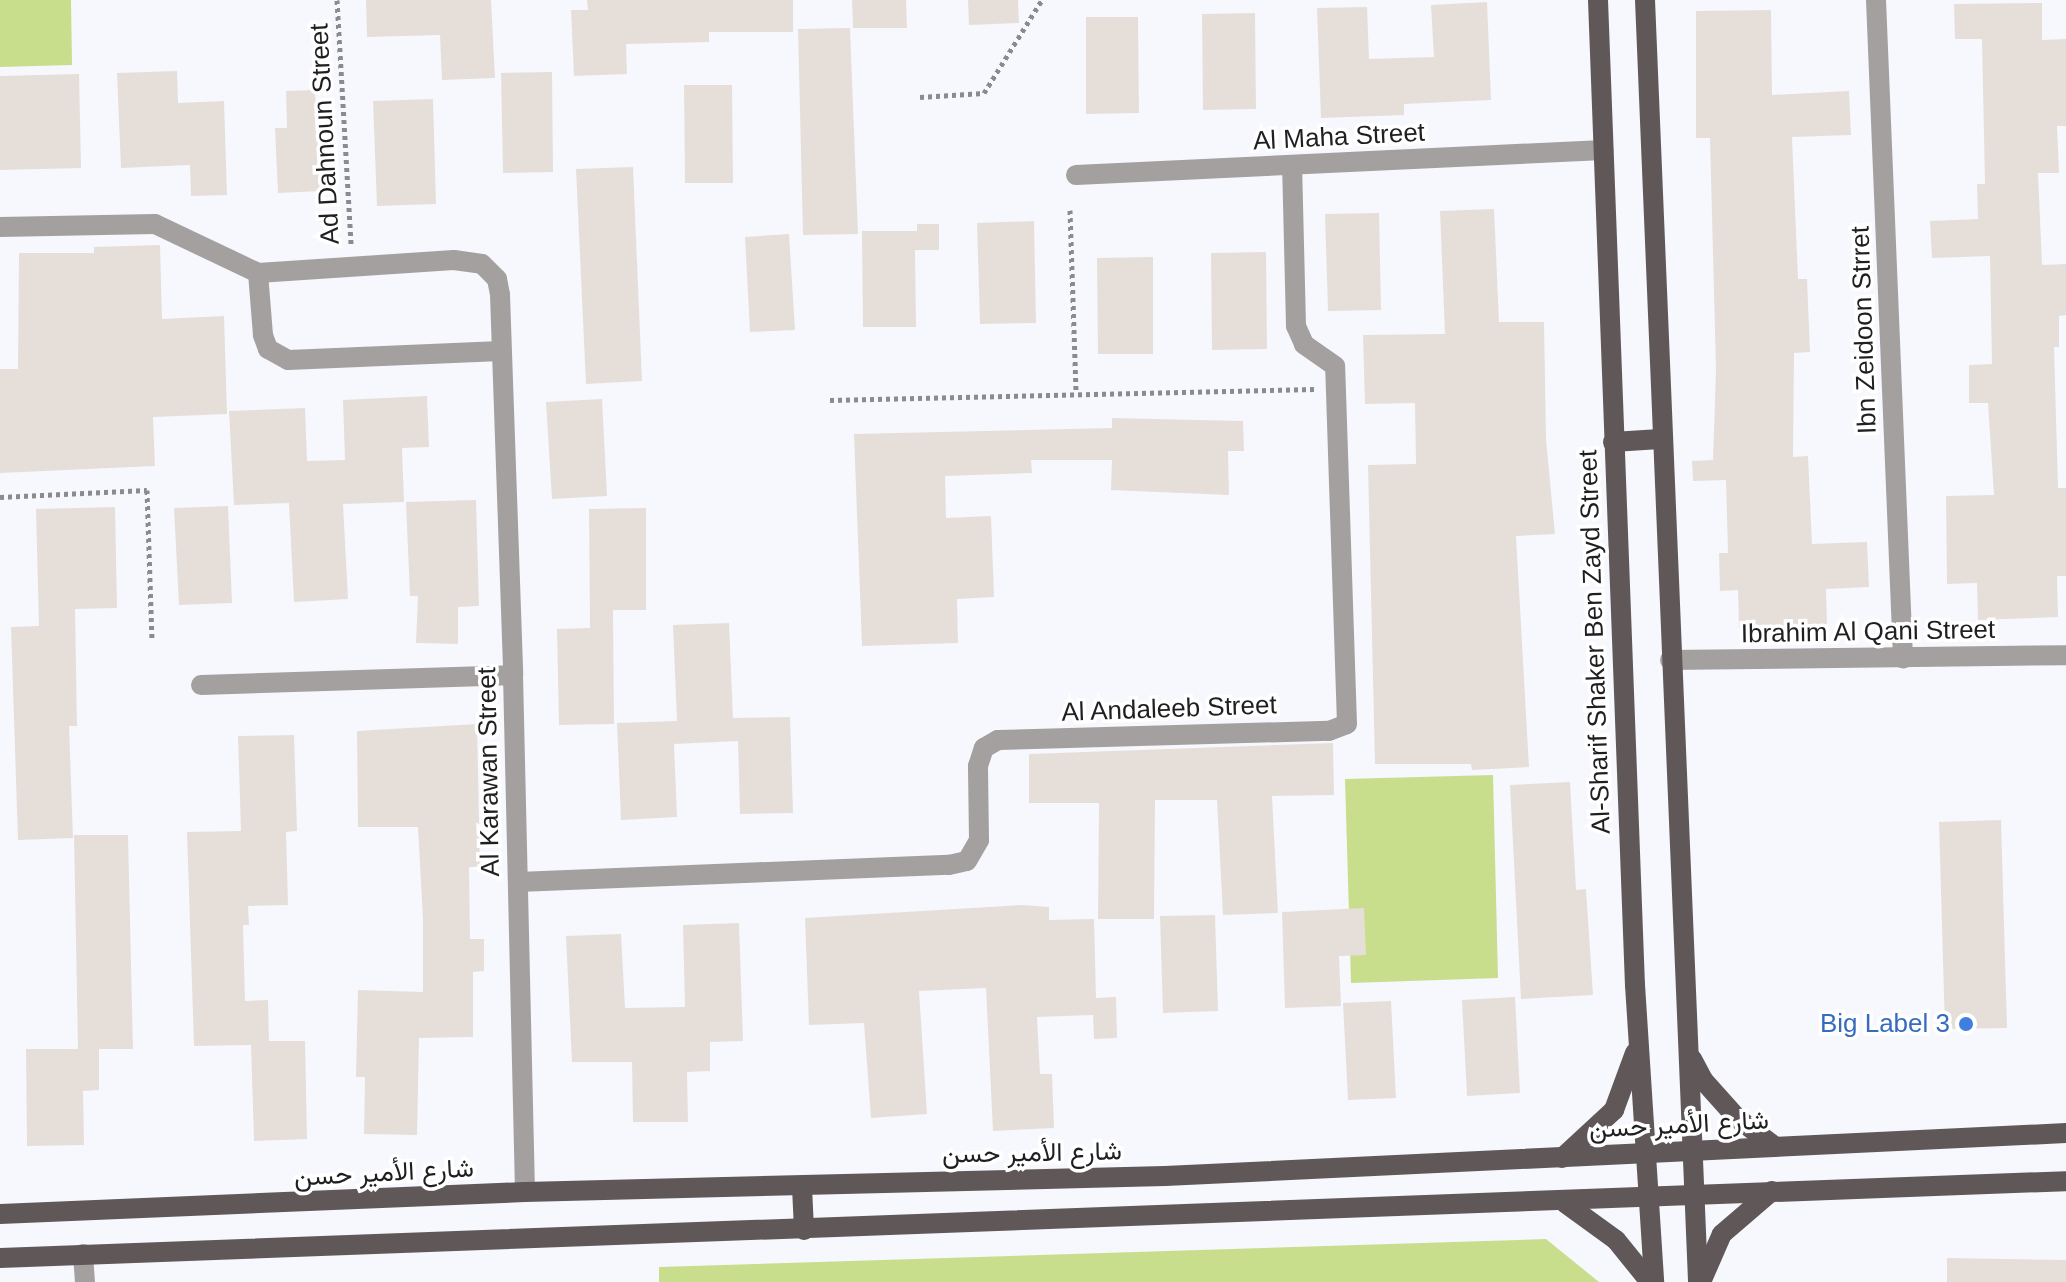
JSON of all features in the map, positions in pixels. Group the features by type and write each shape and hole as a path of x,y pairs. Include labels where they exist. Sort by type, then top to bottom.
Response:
{"main road":[{"name":"Al-Sharif Shaker Ben Zayd Street","path":"1598,0 1638,1046 1652,1282"},
{"path":"1645,0 1660,439 1693,1194 1700,1282"},
{"path":"1613,442 1660,439"},
{"path":"1562,1158 1614,1110 1638,1046"},
{"path":"1688,1051 1703,1080 1737,1118 1777,1146"},
{"name":"شارع الأمير حسن","path":"0,1214 525,1192 802,1187 1562,1158 1646,1151 2066,1133"},
{"path":"0,1258 1565,1203 1693,1194 2066,1181"},
{"path":"802,1187 804,1230"},
{"path":"1700,1282 1722,1234 1772,1191"},
{"path":"1565,1203 1616,1240 1652,1282"}],"street":[{"name":"Ibn Zeidoon Strret","path":"1876,0 1903,658"},
{"name":"Al Maha Street","path":"1076,175 1603,150"},
{"name":"Al Andaleeb Street","path":"518,882 949,865 967,861 979,840 978,766 984,748 998,740 1329,731 1347,724 1335,366 1304,344 1296,326 1292,165"},
{"path":"0,227 155,224 258,273 263,335 268,349 288,360 501,351"},
{"name":"Al Karawan Street","path":"258,273 353,266 482,264 497,279 513,675 525,1192"},
{"name":"Ibrahim Al Qani Street","path":"1670,660 2066,655"},
{"path":"201,685 513,675"},
{"path":"83,1254 85,1282"}],"path":[{"name":"Ad Dahnoun Street","path":"337,0 353,266"},
{"path":"920,97 984,93 1042,0"},
{"path":"1070,210 1076,393"},
{"path":"830,400 1336,389"},
{"path":"0,497 147,490 152,641"}],"green space":[{"path":"0,0 71,0 72,65 0,67"},
{"path":"1493,775 1498,978 1351,983 1345,779"},
{"path":"1546,1239 1599,1282 659,1282 659,1267"}],"building":[{"path":"366,0 491,0 495,78 442,80 440,35 367,37"},
{"path":"587,0 793,0 793,32 709,32 709,42 626,44 627,74 574,76 571,10 588,10"},
{"path":"852,0 906,0 907,28 853,28"},
{"path":"968,0 1018,0 1019,23 969,25"},
{"path":"1487,2 1491,100 1404,104 1404,115 1321,118 1317,8 1367,7 1369,59 1434,57 1431,5"},
{"path":"2042,3 2042,40 2066,39 2066,126 2057,126 2059,173 2038,173 2042,265 2066,264 2066,315 2059,316 2059,347 2054,347 2058,488 2066,488 2066,576 2057,576 2058,617 1978,620 1977,583 1947,584 1946,496 1994,495 1988,403 1969,403 1969,365 1992,364 1990,256 1932,258 1930,221 1978,219 1977,184 1985,184 1982,39 1955,39 1954,4"},
{"path":"1771,10 1772,95 1849,91 1851,135 1792,137 1798,279 1807,279 1810,352 1794,353 1793,457 1808,456 1812,544 1867,542 1869,587 1826,589 1827,624 1739,628 1738,590 1720,591 1719,553 1728,553 1726,480 1693,481 1692,461 1713,460 1716,370 1710,138 1696,138 1696,11"},
{"path":"1255,13 1256,109 1203,110 1202,14"},
{"path":"1086,17 1138,17 1139,113 1086,114"},
{"path":"850,28 858,234 803,235 798,29"},
{"path":"177,71 178,103 224,101 227,195 191,196 190,165 121,168 117,73"},
{"path":"552,72 553,172 503,173 501,73"},
{"path":"79,74 81,168 0,170 0,76"},
{"path":"684,85 732,85 733,183 685,183"},
{"path":"315,90 320,191 278,193 275,128 287,128 286,91"},
{"path":"433,99 436,204 377,206 373,101"},
{"path":"633,167 642,381 586,384 576,169"},
{"path":"1494,209 1499,322 1544,322 1546,439 1555,534 1516,536 1529,767 1472,770 1471,764 1375,764 1368,465 1416,464 1415,403 1365,404 1363,335 1445,334 1440,211"},
{"path":"1379,213 1381,310 1328,311 1325,214"},
{"path":"1034,221 1036,323 980,324 977,223"},
{"path":"917,224 939,224 939,250 915,250 916,327 863,327 862,231 917,231"},
{"path":"789,234 795,330 750,332 745,237"},
{"path":"160,245 162,319 224,316 227,414 153,417 155,466 0,473 0,369 18,369 19,253 94,253 94,247"},
{"path":"1266,252 1267,349 1212,350 1211,253"},
{"path":"1153,257 1153,354 1098,354 1097,258"},
{"path":"427,396 429,447 402,448 404,502 343,504 348,599 294,602 289,503 234,505 229,411 305,408 307,461 345,460 343,400"},
{"path":"602,399 607,496 552,499 546,402"},
{"path":"1112,418 1243,421 1244,451 1228,451 1229,495 1111,490 1112,460 1031,460 1032,473 945,476 946,518 991,516 994,597 957,599 958,643 862,646 854,434 1112,428"},
{"path":"476,500 479,606 458,607 458,644 416,643 418,596 410,596 406,502"},
{"path":"228,506 232,603 179,605 174,508"},
{"path":"115,507 117,608 75,609 77,726 69,726 73,838 18,840 11,627 39,626 36,509"},
{"path":"646,508 646,610 613,610 614,724 559,725 557,629 590,628 589,509"},
{"path":"729,623 733,718 790,717 793,813 740,814 738,741 674,744 677,817 621,820 617,723 677,721 673,625"},
{"path":"477,724 480,867 469,867 470,939 484,939 484,971 473,972 473,1037 419,1038 417,1135 364,1134 365,1077 356,1077 358,990 423,992 423,920 418,827 358,827 357,731"},
{"path":"294,735 297,831 286,832 288,905 248,906 249,925 243,925 245,1001 268,1000 269,1041 305,1041 307,1139 254,1141 251,1045 194,1046 187,832 241,831 238,736"},
{"path":"1333,743 1334,795 1272,796 1278,913 1223,915 1217,800 1155,800 1154,919 1098,919 1099,803 1029,803 1029,754"},
{"path":"1570,782 1576,890 1586,889 1593,995 1521,999 1510,785"},
{"path":"2001,820 2007,1028 1945,1029 1939,822"},
{"path":"74,835 128,835 133,1049 99,1049 99,1090 83,1091 84,1145 27,1146 26,1049 78,1049"},
{"path":"1022,905 1049,907 1049,920 1094,919 1096,998 1116,997 1117,1038 1094,1039 1093,1015 1037,1017 1040,1074 1052,1074 1054,1128 993,1131 986,988 919,991 927,1114 871,1118 864,1023 809,1025 805,918"},
{"path":"1364,908 1366,955 1339,956 1341,1006 1285,1008 1282,912"},
{"path":"1215,915 1218,1011 1163,1013 1160,916"},
{"path":"739,923 743,1041 710,1042 710,1071 687,1072 688,1122 633,1122 632,1062 572,1062 566,936 621,934 625,1008 685,1007 683,925"},
{"path":"1515,997 1520,1093 1467,1096 1462,1000"},
{"path":"1391,1001 1396,1098 1348,1100 1343,1003"},
{"path":"1947,1258 2066,1260 2066,1282 1947,1282"}],"place":[{"name":"Big Label 3","path":"1966,1024"}]}
